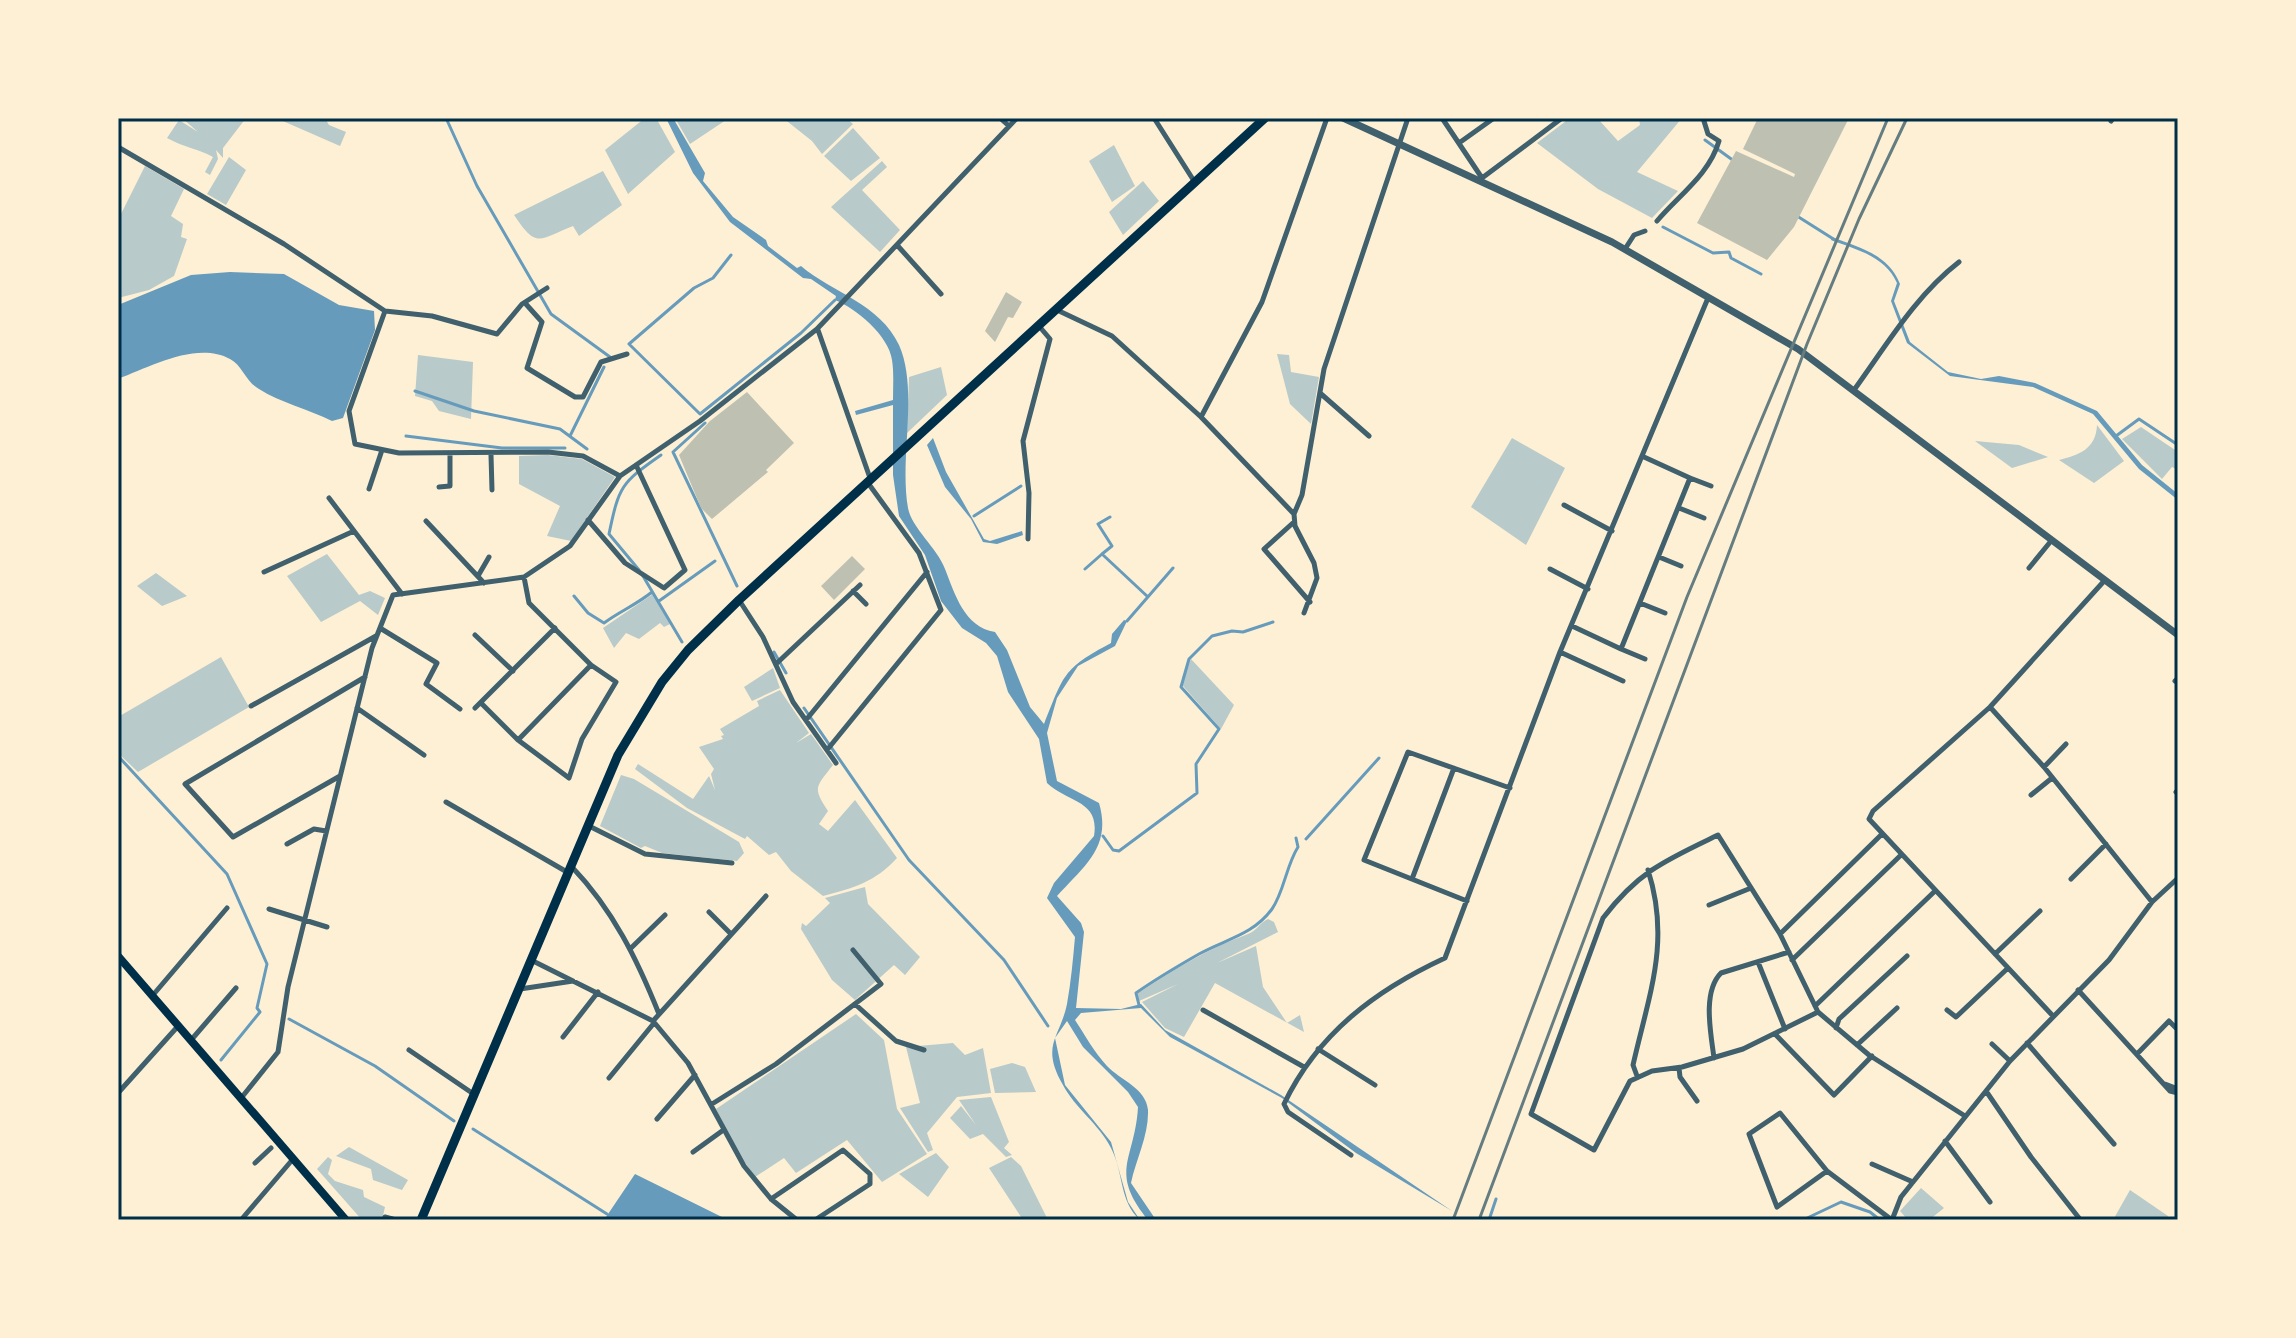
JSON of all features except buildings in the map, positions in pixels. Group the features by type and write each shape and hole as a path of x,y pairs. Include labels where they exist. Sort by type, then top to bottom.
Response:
{"highway":[{"path":"421,1220 588,826 639,716 688,650 1265,118"}],"main road":[{"path":"118,956 346,1220"}],"street":[{"path":"1000,118 1009,126"},
{"path":"242,1097 278,1052 288,987 357,708 377,636 393,595 524,577 570,546 620,476 817,329 1017,118"},
{"path":"1154,118 1195,182"},
{"path":"1201,417 1262,302 1327,118"},
{"path":"1343,118 1625,249 1798,349 2178,635"},
{"path":"1310,602 1264,549 1294,518 1302,495 1330,350 1408,118"},
{"path":"1442,118 1483,181"},
{"path":"1459,143 1494,118"},
{"path":"1483,181 1562,118"},
{"path":"1657,221 1677,196 1692,187 1715,155 1719,141 1708,134 1703,118"},
{"path":"118,147 284,244 385,311 432,316 497,334 525,303 547,288"},
{"path":"1625,249 1634,235 1645,231"},
{"path":"897,245 941,294"},
{"path":"1853,391 1938,278 1959,262"},
{"path":"1351,1155 1288,1112 1284,1104 1304,1067 1318,1049 1378,993 1445,958 1560,652 1708,298"},
{"path":"525,303 542,322 527,368 575,397 583,397 601,362 627,354"},
{"path":"1056,309 1112,336 1201,417 1294,518 1317,578 1304,613"},
{"path":"385,311 349,411 355,444 382,450 450,454 548,452 583,456 620,476"},
{"path":"1028,539 1029,493 1023,441 1050,339 1039,326"},
{"path":"817,329 869,481 928,572 941,610 827,750"},
{"path":"1320,393 1369,436"},
{"path":"369,489 382,450"},
{"path":"439,487 450,486 450,454"},
{"path":"491,454 492,490"},
{"path":"1644,457 1711,486"},
{"path":"588,520 625,563 664,588 685,570 636,465"},
{"path":"1621,649 1690,478"},
{"path":"329,498 402,594"},
{"path":"1564,505 1612,531"},
{"path":"1679,508 1704,518"},
{"path":"426,521 484,583"},
{"path":"264,572 354,531"},
{"path":"2029,568 2051,541"},
{"path":"478,576 489,557"},
{"path":"1659,557 1681,566"},
{"path":"1550,569 1588,589"},
{"path":"806,720 928,572"},
{"path":"481,703 518,740 569,778 582,739 616,682 591,665 529,603 524,577"},
{"path":"2053,1016 1869,819 1873,811 1990,707 2105,580"},
{"path":"776,664 860,585"},
{"path":"853,591 866,604"},
{"path":"739,600 776,664 793,702 836,763"},
{"path":"1640,603 1665,613"},
{"path":"1572,626 1645,659"},
{"path":"380,628 437,663 426,684 460,709"},
{"path":"475,708 555,628"},
{"path":"475,635 513,671"},
{"path":"251,706 377,636"},
{"path":"1560,652 1623,681"},
{"path":"518,740 591,665"},
{"path":"341,775 233,837 185,784 365,677"},
{"path":"1990,707 2044,767 2152,902"},
{"path":"357,708 424,755"},
{"path":"2044,767 2066,744"},
{"path":"1467,901 1364,860 1408,752 1510,788"},
{"path":"1412,879 1455,767"},
{"path":"2031,795 2052,778"},
{"path":"446,802 570,870 601,898 630,949 659,1014"},
{"path":"588,826 645,854 732,863"},
{"path":"287,844 314,829 327,831"},
{"path":"1935,891 1817,1009 1785,1029 1743,1049 1679,1068 1637,1076 1630,1081 1594,1150 1531,1114 1603,918 1621,894 1648,870 1718,835 1780,934 1817,1009 1856,1045 1965,1116"},
{"path":"1780,934 1881,835"},
{"path":"2071,879 2106,844"},
{"path":"1792,960 1901,855"},
{"path":"1637,1076 1633,1065 1660,947 1660,920 1648,870"},
{"path":"1827,1171 1777,1207 1749,1134 1780,1113 1827,1171 1892,1220 1901,1197 2010,1061 2109,960 2152,902 2178,878"},
{"path":"1709,905 1751,888"},
{"path":"609,1078 659,1014 766,896"},
{"path":"153,995 227,908"},
{"path":"269,909 305,917 327,927"},
{"path":"1995,955 2040,911"},
{"path":"709,912 730,933"},
{"path":"630,949 665,915"},
{"path":"712,1104 776,1064 881,984 853,950"},
{"path":"1714,1058 1709,1013 1716,979 1721,973 1789,952"},
{"path":"1836,1028 1839,1019 1907,956"},
{"path":"531,960 654,1022 695,1075 712,1104 722,1131 744,1166 771,1199 797,1220"},
{"path":"1758,962 1785,1029"},
{"path":"1947,1010 1956,1017 2008,968"},
{"path":"519,990 574,981"},
{"path":"192,1039 236,988"},
{"path":"2078,990 2164,1084 2178,1091"},
{"path":"563,1037 598,992"},
{"path":"856,1005 896,1041 924,1050"},
{"path":"1856,1045 1897,1008"},
{"path":"1203,1010 1304,1067"},
{"path":"2137,1054 2169,1021 2176,1028"},
{"path":"118,1093 179,1024"},
{"path":"1775,1034 1834,1095 1872,1056"},
{"path":"2027,1043 2114,1144"},
{"path":"1992,1044 2010,1061"},
{"path":"1318,1049 1375,1085"},
{"path":"409,1050 476,1095"},
{"path":"1679,1068 1680,1077 1697,1101"},
{"path":"657,1119 695,1075"},
{"path":"1986,1091 2031,1157 2079,1218"},
{"path":"693,1152 722,1131"},
{"path":"1945,1141 1990,1202"},
{"path":"255,1163 271,1148"},
{"path":"771,1199 843,1150 870,1174 870,1184 815,1220"},
{"path":"241,1220 293,1159"},
{"path":"1872,1164 1913,1182"}],"shaded area":[{"path":"182,118 246,118 223,148 223,158 216,150 218,159 210,175 205,172 213,157 167,138 179,120 198,132"},
{"path":"276,118 325,118 329,125 346,132 340,146"},
{"path":"645,118 656,118 675,152 628,194 605,150"},
{"path":"675,118 729,118 690,144"},
{"path":"783,118 846,118 853,124 822,154 812,141"},
{"path":"1570,118 1599,120 1618,141 1640,125 1639,118 1682,118 1637,172 1678,191 1652,218 1598,189 1537,143"},
{"path":"853,128 880,158 851,181 824,156"},
{"path":"1114,145 1135,186 1112,202 1089,161"},
{"path":"229,157 246,170 226,205 207,194"},
{"path":"882,161 887,167 862,190 900,230 880,252 831,207"},
{"path":"145,166 184,189 171,216 183,224 181,237 187,239 174,276 149,290 118,298 118,220"},
{"path":"603,171 622,205 579,236 573,226 545,238 534,237 514,215"},
{"path":"1143,181 1159,201 1123,235 1109,212"},
{"path":"1277,354 1289,355 1291,372 1319,377 1311,424 1290,404"},
{"path":"418,355 473,362 471,419 439,411 432,401 415,396"},
{"path":"941,367 947,395 907,433 909,377"},
{"path":"2097,425 2124,461 2094,483 2059,460 2085,450 2093,440"},
{"path":"2141,427 2178,452 2178,470 2172,467 2162,479 2122,439"},
{"path":"1512,438 1565,468 1526,545 1471,507"},
{"path":"1975,441 2019,445 2048,457 2012,468"},
{"path":"519,456 582,459 615,477 571,541 547,536 560,506 519,484"},
{"path":"327,554 359,595 370,591 385,598 378,615 360,601 321,622 287,576"},
{"path":"156,573 187,596 162,606 137,586"},
{"path":"653,594 670,624 664,627 660,623 639,639 626,633 614,648 603,628"},
{"path":"221,657 249,707 138,772 118,753 118,717"},
{"path":"1191,659 1234,705 1221,729 1183,686 1182,678"},
{"path":"773,668 780,688 752,701 744,687"},
{"path":"780,690 809,733 796,743 811,734 833,765 818,787 828,811 819,824 828,831 855,800 897,858 881,873 863,883 823,896 791,871 776,852 769,855 747,836 745,839 687,808 635,769 638,764 693,799 709,776 715,790 711,774 714,769 699,747 723,739 720,729 759,706 757,701"},
{"path":"621,775 634,779 739,842 744,853 737,861 662,853 645,846 641,848 600,826"},
{"path":"865,887 868,904 920,957 905,975 894,965 855,1000 832,980 801,929 802,923 806,926 830,903 825,898"},
{"path":"1268,919 1274,922 1278,932 1217,963 1256,946 1263,987 1287,1022 1215,983 1184,1037 1165,1028 1142,1002 1178,984 1139,1001 1137,994 1163,977 1205,953 1251,933"},
{"path":"856,1014 884,1040 897,1109 927,1154 882,1182 847,1140 796,1173 784,1158 755,1177 734,1147 716,1109"},
{"path":"1300,1015 1304,1032 1287,1023"},
{"path":"953,1043 965,1055 983,1048 991,1093 957,1097 927,1133 933,1150 928,1152 900,1108 920,1103 906,1047"},
{"path":"1012,1063 1025,1067 1036,1092 995,1093 990,1069"},
{"path":"991,1097 1009,1142 1004,1148 1012,1155 1006,1157 983,1134 970,1139 950,1118 961,1106 976,1125 959,1100"},
{"path":"349,1147 408,1180 402,1190 373,1180 371,1169 336,1156"},
{"path":"936,1153 949,1167 928,1197 899,1174"},
{"path":"328,1157 332,1160 328,1174 335,1181 363,1190 364,1197 385,1207 382,1220 362,1220 317,1169"},
{"path":"1011,1157 1021,1166 1048,1220 1023,1220 989,1168"},
{"path":"1921,1188 1944,1208 1929,1220 1908,1220 1900,1211"},
{"path":"2130,1190 2168,1216 2167,1220 2113,1220"}],"water":[{"path":"666,118 673,118 705,173 703,181 733,217 766,240 768,246 797,268 801,266 868,309 891,331 905,363 908,382 906,488 910,515 942,561 962,608 976,624 995,632 1007,650 1030,707 1044,724 1067,675 1083,660 1111,643 1112,634 1124,620 1127,621 1115,646 1078,666 1057,698 1047,733 1057,781 1099,803 1102,818 1102,832 1093,855 1057,896 1081,923 1084,932 1076,1008 1121,1009 1141,1004 1165,1030 1281,1095 1452,1211 1356,1153 1282,1098 1170,1037 1141,1008 1081,1013 1075,1020 1098,1055 1112,1071 1138,1090 1146,1102 1146,1129 1131,1183 1156,1220 1148,1220 1136,1203 1126,1177 1138,1107 1128,1092 1083,1047 1067,1021 1055,1037 1067,1004 1075,937 1047,898 1054,883 1094,836 1095,824 1087,809 1047,783 1039,739 1008,692 997,656 986,643 962,628 941,601 925,555 899,516 893,475 893,405 856,415 855,411 893,400 890,351 861,316 835,300 836,296 811,279 803,278 730,222 693,173"},
{"path":"1832,237 1872,253 1895,274 1900,284 1894,301 1910,342 1948,372 1981,379 1999,376 2035,383 2097,411 2142,465 2178,494 2178,500 2139,469 2093,414 2033,387 1950,376 1907,343 1891,301 1897,283 1892,274 1878,260 1831,240"},
{"path":"230,272 284,274 339,305 374,311 375,330 343,418 332,421 267,394 255,386 234,362 217,354 188,354 118,379 118,305 191,275"},
{"path":"933,438 946,472 984,539 990,541 1022,531 1023,535 997,544 983,542 971,519 945,487 927,445"},
{"path":"1055,1038 1065,1085 1111,1142 1128,1202 1140,1220 1128,1204 1111,1148 1068,1093 1056,1071 1052,1051"},
{"path":"635,1174 728,1220 604,1220"}],"waterway":[{"path":"446,118 477,186 551,314 610,357"},
{"path":"1705,140 1734,161"},
{"path":"1797,216 1835,240"},
{"path":"1663,227 1713,253 1729,252 1731,258 1761,274"},
{"path":"731,255 713,278 694,288 629,344 700,414 801,333 835,300"},
{"path":"570,436 604,367"},
{"path":"415,391 474,411 560,429 587,449"},
{"path":"2116,436 2139,419 2178,445"},
{"path":"705,423 673,452 737,586"},
{"path":"406,436 502,448 565,448"},
{"path":"639,570 609,534 624,487 637,472 661,455"},
{"path":"974,516 1021,486"},
{"path":"1110,517 1098,524 1112,546 1102,554 1148,597"},
{"path":"1085,569 1102,554"},
{"path":"659,601 715,561"},
{"path":"1127,621 1173,568"},
{"path":"643,576 682,642"},
{"path":"574,596 588,613 604,623 652,592"},
{"path":"1103,836 1113,850 1119,851 1197,793 1196,764 1219,729 1181,687 1189,659 1212,636 1243,632 1273,622"},
{"path":"774,652 786,673"},
{"path":"804,708 909,860 1004,960 1048,1026"},
{"path":"118,756 227,874 267,964 257,1008 260,1012 221,1060"},
{"path":"1306,839 1379,758"},
{"path":"1139,1005 1136,993 1199,954 1248,931 1265,918 1279,895 1298,847 1296,838"},
{"path":"289,1019 375,1066 454,1121"},
{"path":"473,1129 607,1214"},
{"path":"1489,1220 1496,1199"},
{"path":"1803,1220 1841,1202 1870,1212 1880,1220"}],"railway":[{"path":"1453,1220 1687,597 1888,118"},
{"path":"1479,1220 1807,344 1859,219 1907,118"}]}
